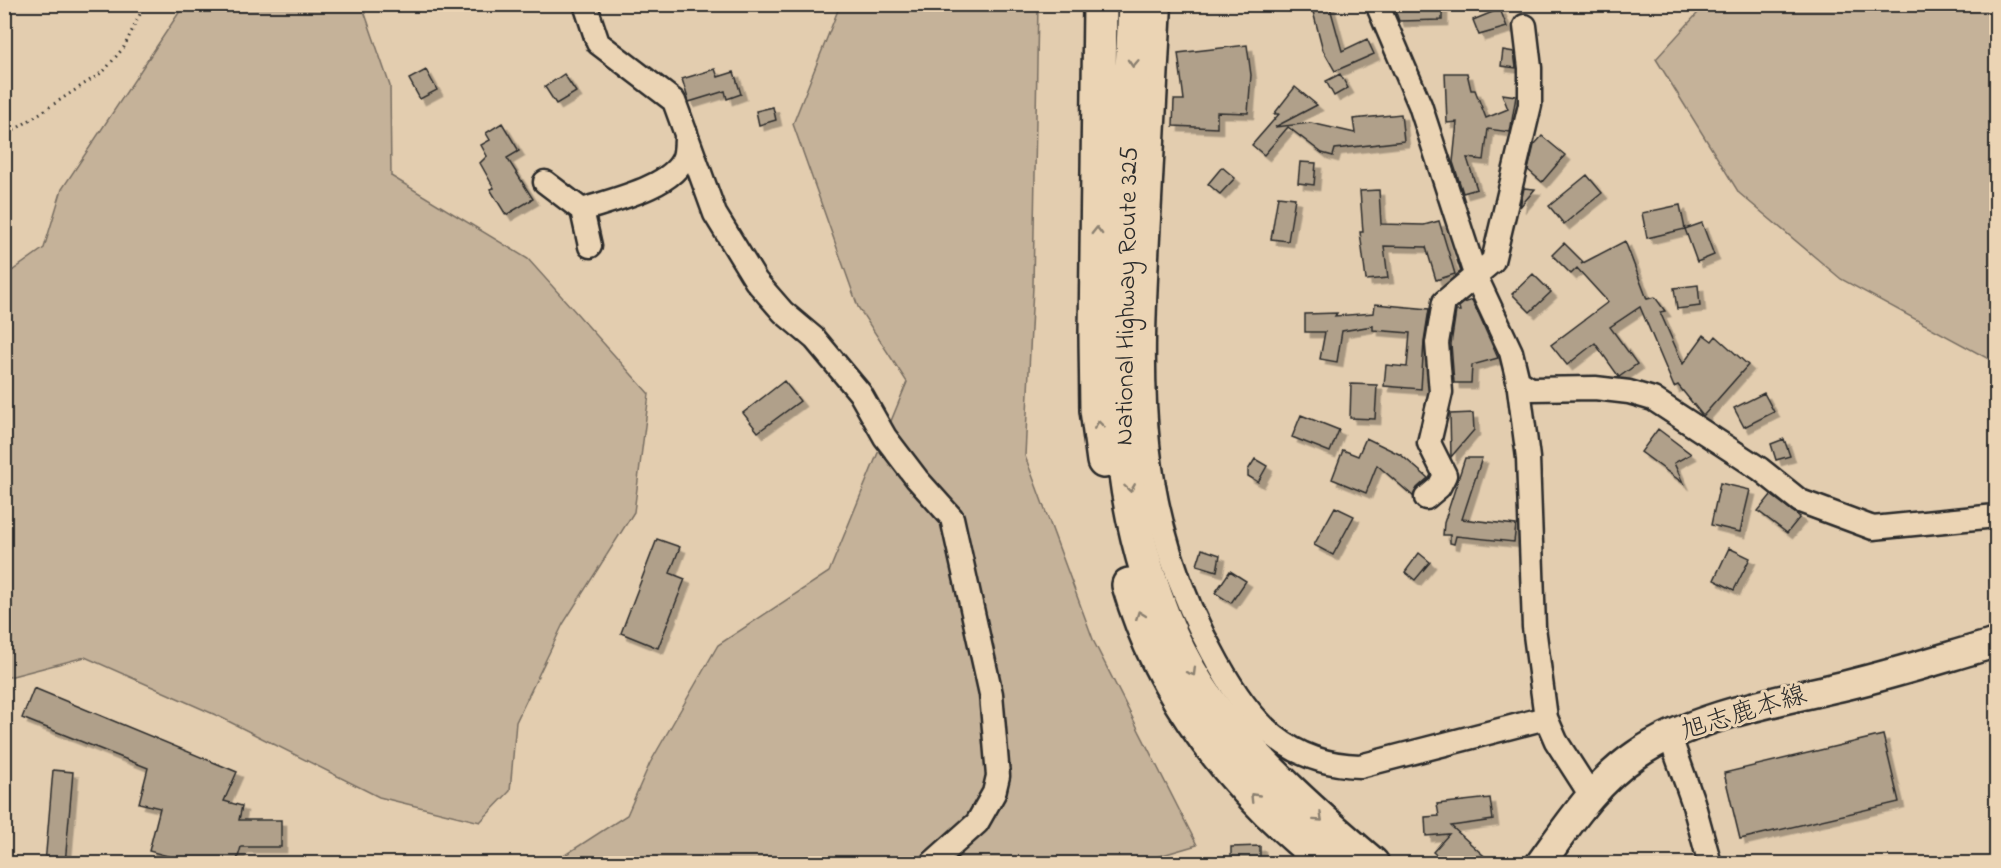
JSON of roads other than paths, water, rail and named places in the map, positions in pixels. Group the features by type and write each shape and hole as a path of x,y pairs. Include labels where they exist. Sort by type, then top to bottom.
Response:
{"highway":[{"name":"National Highway Route 325","path":"1100,4 1097,399 1115,534 1131,589 1152,647 1194,724 1233,775 1301,842 1329,864"},
{"name":"National Highway Route 325","path":"1136,4 1126,210 1121,422 1134,521 1142,553 1154,590 1187,665 1218,714 1268,769 1321,820 1372,864"}],"main road":[{"name":"旭志鹿本線","path":"1540,864 1590,794 1636,754 1670,737 1722,715 1880,677 1996,643"}],"street":[{"path":"585,4 598,43 674,101 715,214 756,281 783,312 814,339 860,393 885,437 917,479 952,518 992,694 998,776 994,793 977,823 931,864"},
{"path":"1160,4 1143,339 1146,439 1153,490 1166,540 1181,588 1202,635 1229,683 1254,718 1278,741 1304,756 1333,765 1360,766 1546,718"},
{"path":"1377,4 1420,105 1476,277 1511,352 1518,381 1528,458 1534,627 1546,718 1556,741 1590,794"},
{"path":"1426,498 1439,487 1445,475 1429,443 1441,392 1437,343 1444,302 1493,261 1530,105 1530,68 1525,26"},
{"path":"582,210 646,190 667,177 684,158 686,132"},
{"path":"545,182 582,210 590,246"},
{"path":"1518,381 1531,389 1595,388 1629,392 1653,399 1760,470 1800,501 1873,528 1996,516"},
{"path":"1670,737 1693,802 1710,864"}]}
